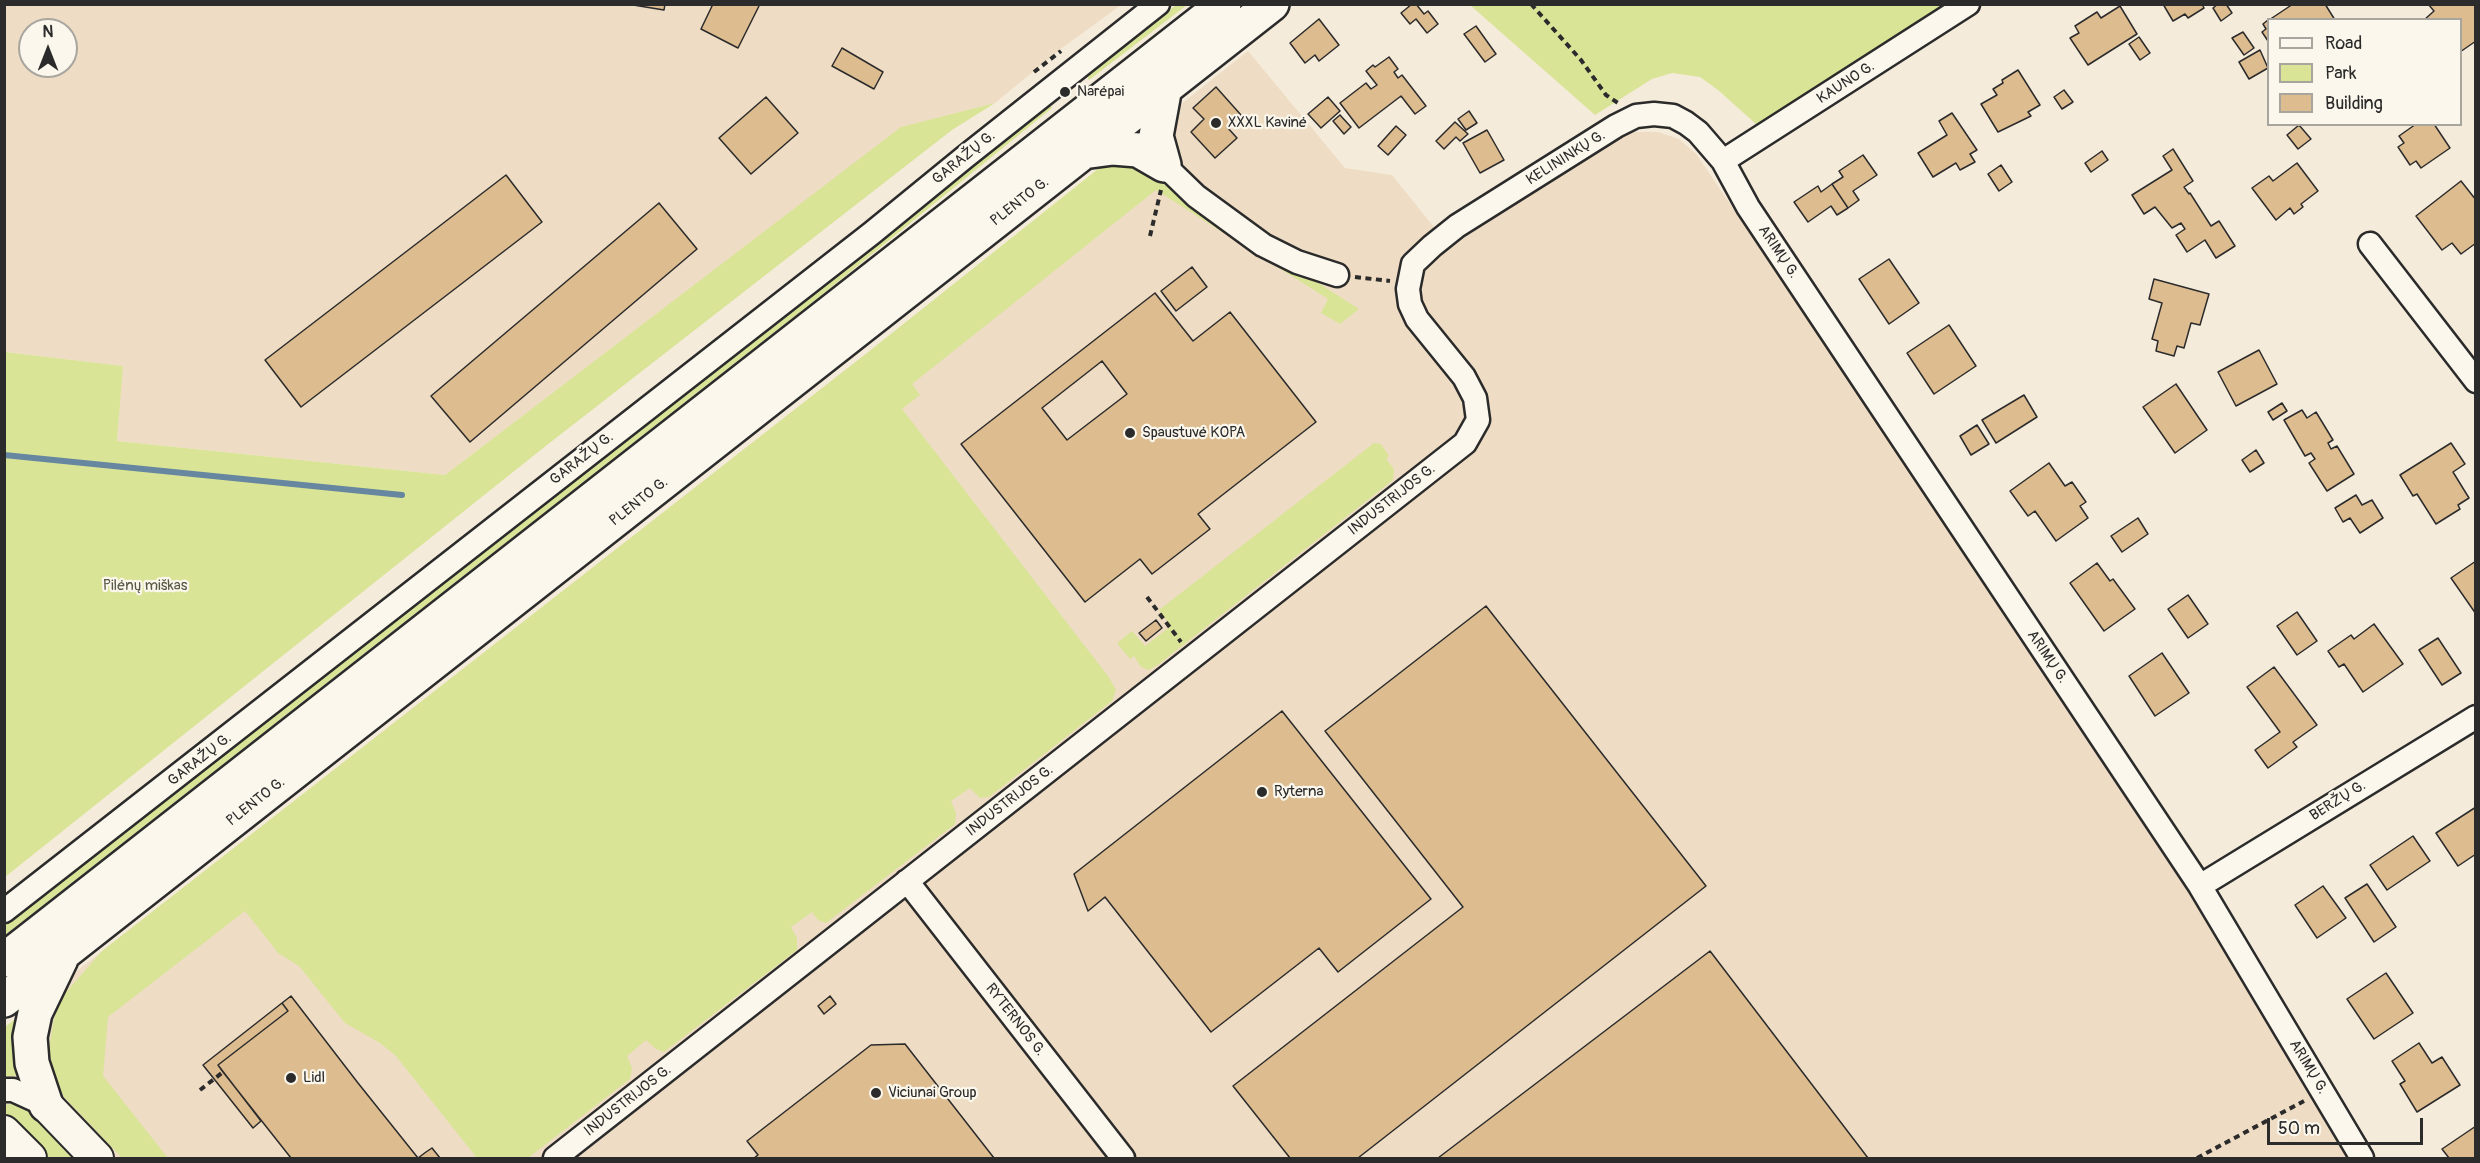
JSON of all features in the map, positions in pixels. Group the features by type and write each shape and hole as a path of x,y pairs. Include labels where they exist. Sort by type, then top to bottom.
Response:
{"highway":[{"name":"PLENTO G.","path":"4,960 1224,4"},
{"name":"PLENTO G.","path":"4,1000 1272,4"},
{"path":"1165,87 1156,136 1165,166"},
{"path":"1083,152 1113,148 1138,150 1165,166"},
{"path":"46,1105 32,1063 30,1037 35,1013 65,952"}],"main road":[{"path":"46,1105 97,1158"},
{"path":"4,1132 30,1158"}],"street":[{"name":"GARAŽŲ G.","path":"4,911 872,233 1158,4"},
{"name":"KAUNO G.","path":"1723,161 1968,4"},
{"path":"1636,116 1654,114 1673,116 1698,132 1723,161"},
{"name":"KELININKŲ G.","path":"1411,274 1457,226 1636,116"},
{"name":"ARIMŲ G.","path":"1723,161 1748,207 2200,886 2362,1158"},
{"path":"1165,166 1196,196 1263,245 1297,262 1337,275"},
{"path":"2370,244 2475,381"},
{"name":"INDUSTRIJOS G.","path":"555,1158 1465,443 1478,420 1475,398 1464,378 1417,319 1410,304 1411,274"},
{"name":"BERŽŲ G.","path":"2200,886 2475,717"},
{"name":"RYTERNOS G.","path":"907,881 1123,1158"},
{"path":"4,1090 13,1090 46,1105"}],"path":[{"path":"1531,4 1581,60 1606,95 1636,116"},
{"path":"1150,236 1165,166"},
{"path":"1337,275 1411,274"},
{"path":"1147,597 1193,656"},
{"path":"200,1090 223,1072"},
{"path":"2197,1158 2323,1091"}],"shaded area":[{"path":"5,5 1121,5 1058,51 995,103 901,128 445,475 117,441 122,366 5,352"},
{"path":"1248,51 1345,168 1392,175 1450,247 1615,140 1634,132 1658,132 1679,139 1697,155 2196,894 2353,1158 5,1158 5,1027 867,353"}],"green space":[{"path":"1176,5 1187,5 1089,80 1086,75"},
{"path":"1470,5 1953,5 1896,43 1756,124 1700,77 1672,73 1652,79 1595,115"},
{"path":"1048,102 1052,108 818,298 5,935 5,923 452,575"},
{"name":"Pilėnų miškas","path":"995,103 952,130 547,445 5,877 5,352 123,366 117,441 445,475 901,127"},
{"path":"1108,161 1133,165 1359,309 1340,324 1321,313 1328,299 1156,190 912,384 920,395 902,409 1108,676 1116,690 1112,701 989,797 980,798 970,788 951,801 956,813 955,824 826,923 818,920 812,912 791,927 797,938 797,950 664,1052 656,1049 646,1040 627,1056 632,1068 630,1079 528,1158 477,1158 395,1055 380,1043 345,1023 299,966 278,953 245,911 108,1017 103,1076 168,1158 122,1158 64,1097 52,1074 49,1048 60,999 102,951 867,353"},
{"path":"1374,443 1381,444 1389,456 1386,459 1394,469 1393,480 1159,664 1149,670 1141,667 1134,656 1130,659 1117,643 1132,631 1145,646 1171,626 1159,610"},
{"path":"25,1011 20,1075 5,1077 5,1027"},
{"path":"5,1105 31,1107 85,1158 5,1158"}],"building":[{"path":"627,4 665,4 664,10"},
{"path":"713,4 760,4 738,48 701,29"},
{"path":"1412,4 1416,4 1424,14 1428,11 1438,24 1427,33 1416,19 1410,24 1401,13"},
{"path":"2163,4 2202,4 2204,8 2188,18 2185,14 2173,21"},
{"path":"2218,4 2226,4 2232,13 2221,21 2213,8"},
{"path":"2293,4 2325,4 2334,18 2272,18"},
{"path":"2428,4 2476,4 2476,41 2462,51 2462,18 2426,18 2434,11"},
{"path":"2120,6 2137,34 2088,65 2070,38 2079,33 2075,26 2097,12 2101,18"},
{"path":"1319,19 1339,45 1319,61 1315,55 1305,63 1290,43"},
{"path":"2267,21 2267,40 2262,32 2266,29 2263,24"},
{"path":"1476,26 1496,54 1485,62 1464,34"},
{"path":"2243,32 2254,48 2244,55 2232,38"},
{"path":"2139,37 2150,53 2140,60 2129,44"},
{"path":"842,48 883,72 874,89 832,66"},
{"path":"2260,50 2267,69 2249,79 2239,62"},
{"path":"1389,57 1398,69 1394,72 1398,78 1402,75 1426,106 1415,114 1401,96 1359,128 1340,103 1366,83 1371,89 1377,85 1366,71"},
{"path":"2018,70 2040,105 2028,112 2031,116 1998,132 1981,104 1997,95 1993,89"},
{"name":"XXXL Kavinė","path":"1216,87 1241,115 1227,127 1237,138 1215,158 1191,132 1204,119 1193,108"},
{"path":"2064,90 2073,102 2062,109 2054,97"},
{"path":"766,97 798,133 751,174 719,138"},
{"path":"1328,97 1340,111 1321,128 1308,114"},
{"path":"1469,111 1477,123 1466,130 1458,119"},
{"path":"1952,113 1977,150 1970,154 1975,162 1960,170 1956,163 1933,177 1918,153 1947,135 1939,121"},
{"path":"1340,115 1351,127 1344,134 1333,121"},
{"path":"1455,122 1468,134 1460,141 1456,137 1444,149 1436,141"},
{"path":"1396,126 1406,135 1388,155 1378,146"},
{"path":"2300,126 2311,139 2298,149 2287,135"},
{"path":"2413,126 2435,126 2450,148 2421,168 2416,161 2410,165 2398,147 2404,143 2399,136"},
{"path":"1487,130 1504,160 1480,173 1463,143"},
{"path":"2173,149 2193,181 2184,187 2211,226 2219,221 2235,246 2216,258 2205,240 2187,252 2176,235 2185,229 2181,223 2172,228 2155,207 2144,214 2132,195 2172,170 2163,156"},
{"path":"2102,151 2108,160 2091,172 2085,163"},
{"path":"1863,155 1877,175 1853,191 1859,200 1848,208 1832,184 1843,177 1839,171"},
{"path":"2297,163 2318,191 2301,204 2303,207 2294,214 2290,208 2276,220 2252,188 2269,176 2273,181"},
{"path":"2001,165 2012,182 1999,191 1988,174"},
{"path":"506,175 542,222 301,407 265,360"},
{"path":"2461,181 2476,200 2476,243 2461,254 2452,243 2442,250 2416,216"},
{"path":"1832,184 1848,208 1837,215 1831,206 1808,222 1794,202 1818,186 1821,192"},
{"path":"659,203 697,249 470,442 431,396"},
{"path":"1889,259 1919,303 1889,324 1859,279"},
{"path":"1192,267 1207,287 1176,311 1161,291"},
{"path":"2154,279 2209,294 2200,325 2191,323 2184,348 2177,346 2174,356 2156,351 2158,341 2152,339 2162,303 2149,299"},
{"path":"1155,293 1193,341 1230,312 1316,422 1198,514 1210,529 1152,574 1140,559 1085,602 961,444","holes":["1102,361 1127,394 1067,440 1042,408"]},
{"path":"1949,325 1976,366 1934,394 1907,353"},
{"path":"2259,350 2277,384 2236,406 2218,372"},
{"path":"2176,384 2207,430 2175,453 2143,407"},
{"path":"2024,395 2037,417 1996,443 1982,420"},
{"path":"2282,403 2287,411 2273,420 2268,412"},
{"path":"2302,410 2307,418 2316,412 2333,440 2328,443 2331,449 2337,446 2354,474 2327,491 2309,463 2315,459 2311,453 2305,456 2284,420"},
{"path":"1977,425 1989,444 1971,455 1960,436"},
{"path":"2451,443 2465,464 2453,472 2469,498 2458,505 2460,509 2436,524 2417,494 2413,496 2400,475"},
{"path":"2256,450 2264,463 2250,472 2242,460"},
{"path":"2049,463 2065,486 2072,482 2086,502 2080,506 2088,518 2056,541 2035,511 2028,516 2010,491"},
{"path":"2356,495 2362,505 2372,500 2383,518 2360,533 2350,518 2343,522 2335,508"},
{"path":"2138,518 2148,534 2122,552 2111,536"},
{"path":"2476,561 2476,614 2451,578"},
{"path":"2097,563 2110,581 2113,579 2135,609 2104,631 2070,583"},
{"path":"2188,595 2208,624 2188,638 2168,609"},
{"path":"1486,606 1706,886 1358,1158 1290,1158 1233,1086 1463,907 1325,731"},
{"path":"2297,612 2317,641 2297,655 2277,626"},
{"path":"1156,620 1162,628 1146,641 1139,633"},
{"path":"2374,624 2403,664 2363,692 2344,664 2339,667 2328,651 2351,635 2354,639"},
{"path":"2438,638 2461,673 2442,685 2419,650"},
{"path":"2162,653 2189,693 2155,716 2129,676"},
{"path":"2274,667 2317,725 2293,742 2297,747 2268,768 2255,750 2280,732 2247,687"},
{"name":"Ryterna","path":"1282,711 1431,899 1338,972 1319,948 1211,1032 1105,897 1088,911 1074,874"},
{"path":"2476,807 2476,854 2458,866 2436,833"},
{"path":"2413,836 2430,861 2387,890 2370,865"},
{"path":"2367,884 2396,927 2374,942 2345,898"},
{"path":"2323,886 2346,918 2317,938 2295,905"},
{"path":"1710,951 1868,1158 1438,1158"},
{"path":"2386,973 2413,1013 2374,1039 2347,999"},
{"name":"Lidl","path":"291,996 418,1158 291,1158 223,1072 218,1065 288,1011 282,1003"},
{"path":"830,996 836,1004 824,1014 818,1006"},
{"path":"282,1003 288,1011 218,1065 261,1121 253,1128 203,1065"},
{"path":"2419,1043 2432,1063 2442,1057 2460,1085 2417,1112 2400,1084 2405,1081 2392,1061"},
{"name":"Viciunai Group","path":"905,1044 994,1158 754,1158 758,1155 747,1141 871,1045"},
{"path":"2476,1126 2476,1158 2449,1158 2442,1149"},
{"path":"432,1148 440,1158 418,1158 426,1152"}],"waterway":[{"path":"4,455 402,495"}],"place":[{"name":"Narėpai","path":"1065,92"},
{"name":"XXXL Kavinė","path":"1216,123"},
{"name":"Spaustuvė KOPA","path":"1130,433"},
{"name":"Ryterna","path":"1262,792"},
{"name":"Lidl","path":"291,1078"},
{"name":"Viciunai Group","path":"876,1093"}]}
